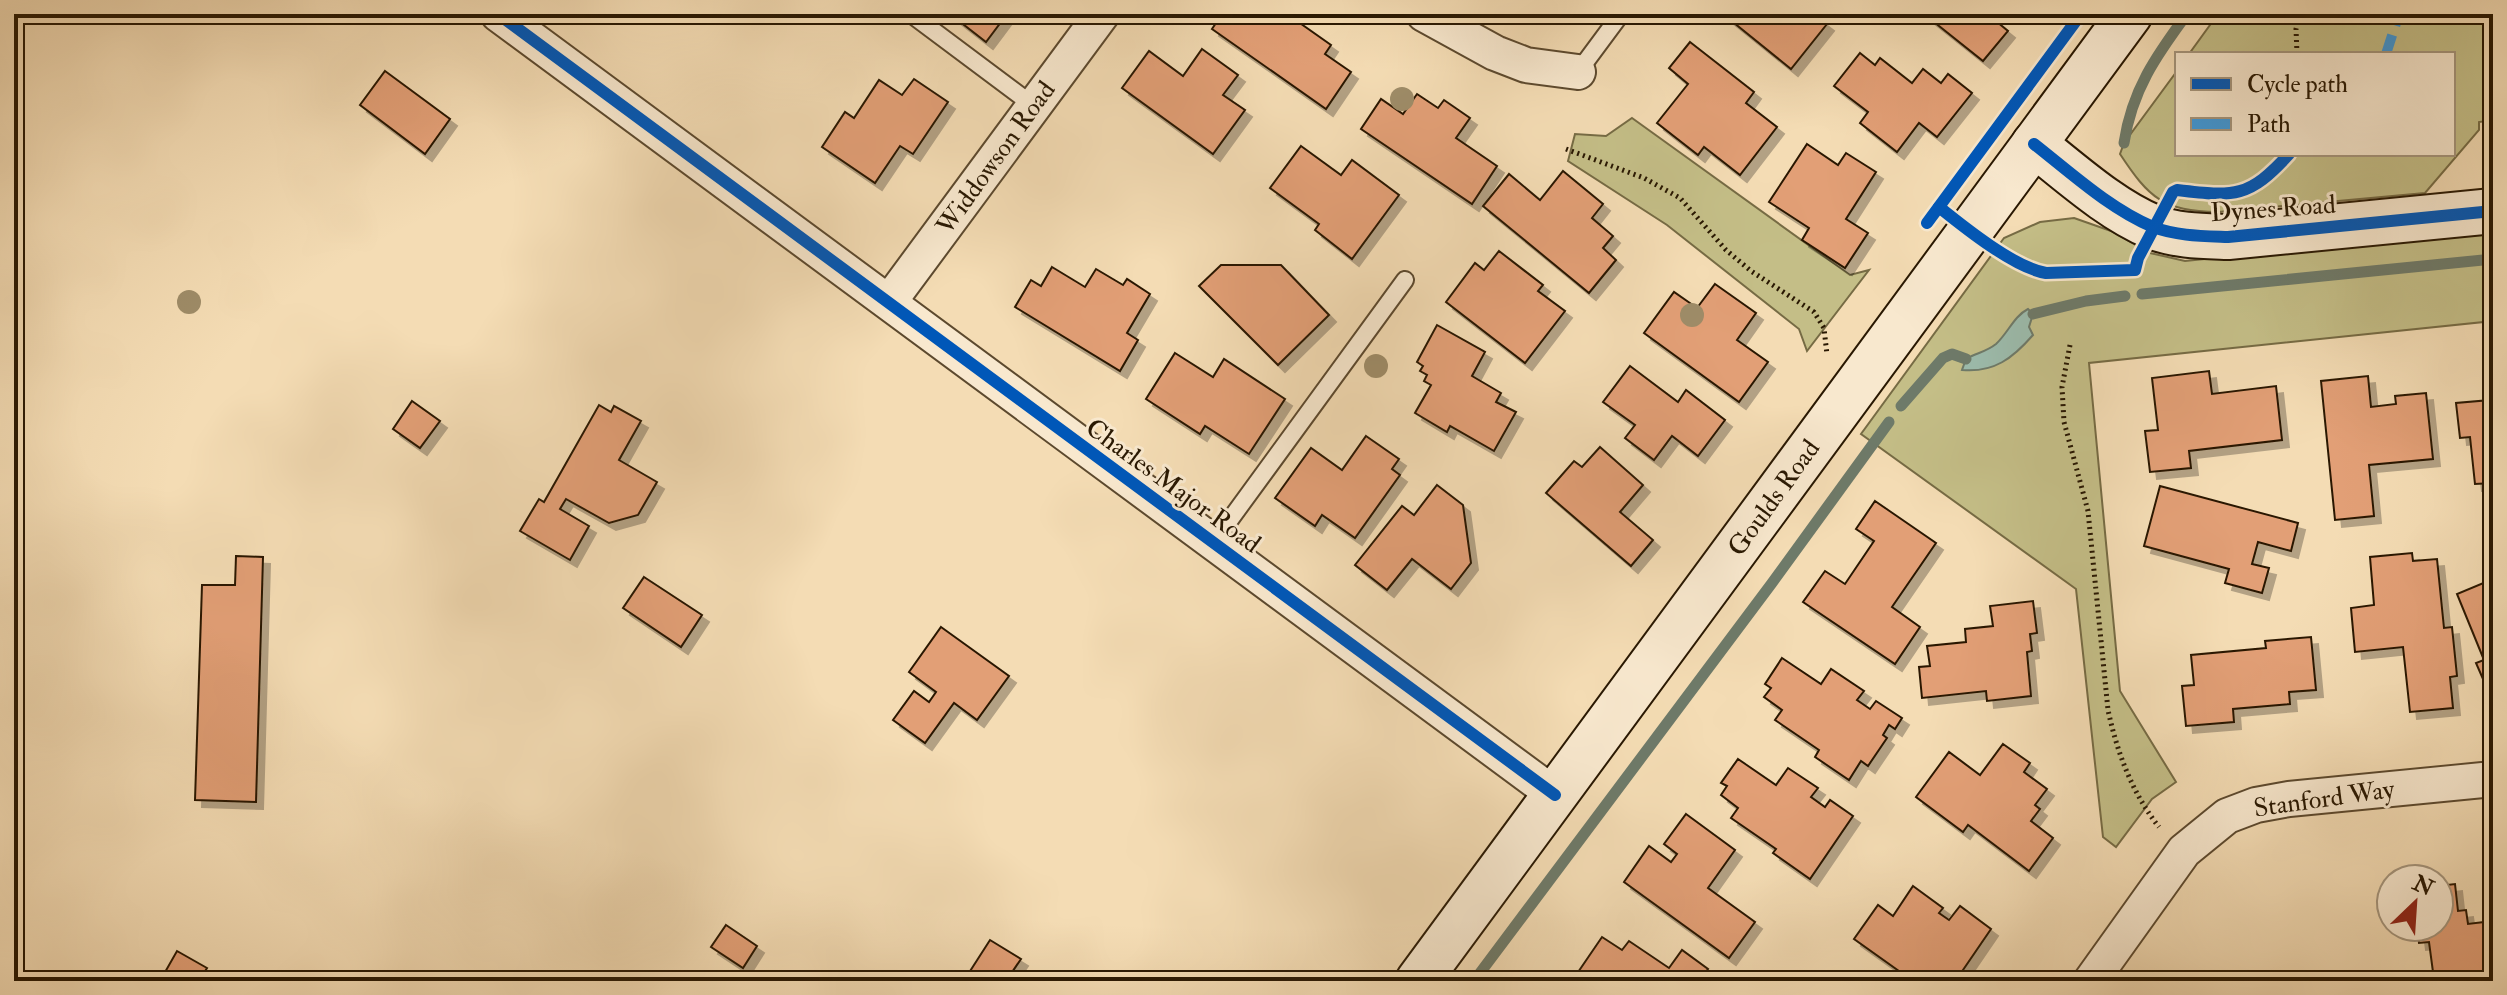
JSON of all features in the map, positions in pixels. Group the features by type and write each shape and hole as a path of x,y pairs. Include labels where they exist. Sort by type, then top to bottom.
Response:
{"main road":[{"name":"Goulds Road","path":"1418,981 2130,14"},
{"name":"Dynes Road","path":"2034,144 2126,212 2154,227 2190,236 2228,237 2493,211"}],"street":[{"name":"Charles Major Road","path":"498,14 1555,795"},
{"name":"Widdowson Road","path":"889,302 1102,14"},
{"path":"1424,14 1495,53 1526,65 1578,72"},
{"name":"Stanford Way","path":"2091,981 2184,851 2227,816 2256,805 2289,799 2493,779"}],"lane":[{"path":"911,14 1034,106"},
{"path":"1578,72 1621,14"},
{"path":"1213,543 1405,280"}],"path":[{"path":"2297,52 2296,29 2300,14"},
{"path":"1566,149 1644,178 1680,198 1726,250 1751,271 1814,312 1824,328 1826,360"},
{"path":"2070,345 2064,367 2063,413 2088,511 2113,735 2124,766 2151,816 2164,834 2184,851"}],"shaded area":[{"path":"2218,14 2493,14 2493,120 2479,122 2479,130 2425,193 2218,212 2184,209 2170,205 2149,191 2120,154 2124,143 2175,74 2175,156 2455,156 2455,52 2190,52"},
{"path":"1632,118 1850,275 1869,270 1807,351 1799,329 1667,225 1568,161 1575,134 1606,136"},
{"path":"2074,218 2111,231 2150,253 2185,261 2493,230 2493,321 2089,363 2120,691 2176,782 2152,799 2116,847 2103,837 2076,589 1861,434 2004,238 2040,222"},
{"path":"2028,309 2033,314 2029,327 2033,335 2018,351 1993,366 1962,370 1966,359 1996,344"}],"building":[{"path":"950,14 1007,14 986,42"},
{"path":"1222,14 1287,14 1331,45 1325,54 1351,72 1326,109 1212,29"},
{"path":"1723,14 1814,14 1827,24 1791,69"},
{"path":"1924,14 1994,14 1991,17 2008,31 1983,61"},
{"path":"1690,42 1754,92 1746,103 1777,127 1740,175 1704,147 1698,155 1657,123 1688,84 1669,68"},
{"path":"1202,49 1238,75 1223,95 1245,110 1213,154 1122,88 1149,51 1183,76"},
{"path":"1860,53 1875,65 1880,58 1912,83 1923,69 1941,83 1948,74 1972,93 1937,137 1919,123 1897,152 1860,123 1868,112 1834,86"},
{"path":"385,71 450,119 425,154 360,105"},
{"path":"914,79 948,102 913,154 900,146 875,183 822,147 845,112 854,118 879,80 902,95"},
{"path":"1417,94 1438,108 1444,100 1470,118 1456,138 1497,166 1472,204 1361,129 1381,99 1403,114"},
{"path":"1807,144 1838,165 1846,153 1876,172 1846,219 1868,233 1845,268 1802,240 1809,228 1769,202"},
{"path":"1301,146 1341,175 1352,160 1399,195 1352,259 1315,230 1319,224 1270,188"},
{"path":"1563,171 1603,204 1592,218 1613,236 1603,248 1616,260 1589,293 1483,206 1509,174 1540,200"},
{"path":"1499,251 1543,285 1538,291 1565,311 1525,363 1446,302 1475,263 1484,270"},
{"path":"1221,265 1281,265 1329,315 1278,365 1199,286"},
{"path":"1052,267 1085,287 1096,269 1123,285 1127,279 1150,294 1127,333 1138,340 1120,371 1015,307 1031,280 1041,286"},
{"path":"1715,284 1756,313 1737,340 1768,362 1739,402 1644,333 1674,292 1697,308"},
{"path":"1437,325 1485,352 1472,376 1501,393 1496,402 1516,412 1494,451 1450,426 1447,432 1415,413 1431,385 1424,381 1427,375 1420,371 1423,366 1417,362"},
{"path":"1175,353 1213,377 1224,359 1285,399 1249,454 1205,426 1200,434 1146,399"},
{"path":"1630,366 1678,402 1686,390 1725,420 1698,456 1672,436 1654,460 1625,438 1635,425 1603,402"},
{"path":"2487,369 2493,369 2493,483 2475,484 2470,437 2460,438 2456,403 2490,400"},
{"path":"2209,371 2212,394 2276,386 2282,440 2189,451 2191,468 2150,472 2145,431 2158,430 2152,378"},
{"path":"2368,376 2371,407 2396,404 2395,396 2426,393 2433,459 2369,465 2374,516 2335,520 2321,381"},
{"path":"412,401 440,421 420,448 393,429"},
{"path":"599,405 611,412 614,406 641,421 619,460 657,482 638,515 609,523 566,499 560,509 589,526 570,560 520,531 539,499 544,502"},
{"path":"1366,436 1399,459 1392,469 1400,475 1355,538 1322,515 1315,526 1275,498 1311,448 1342,470"},
{"path":"1600,447 1643,485 1620,512 1653,540 1631,566 1546,493 1574,461 1582,467"},
{"path":"1437,485 1463,505 1471,563 1451,589 1412,559 1387,590 1355,565 1402,506 1414,515"},
{"path":"2160,486 2298,523 2291,551 2258,542 2252,564 2269,568 2262,593 2225,583 2229,569 2144,546"},
{"path":"1875,501 1936,543 1892,607 1920,627 1895,664 1803,602 1825,571 1845,584 1874,541 1856,529"},
{"path":"2412,553 2413,561 2437,559 2444,628 2452,627 2457,676 2450,677 2453,708 2410,712 2403,647 2355,652 2351,608 2374,605 2370,557"},
{"path":"236,556 263,557 256,802 195,800 202,585 235,585"},
{"path":"644,577 702,615 681,647 623,608"},
{"path":"2493,579 2493,694 2490,695 2476,663 2484,660 2457,594"},
{"path":"2033,601 2037,633 2030,634 2032,651 2027,652 2031,696 1987,701 1986,691 1922,698 1919,667 1930,666 1927,646 1966,642 1965,629 1993,626 1990,606"},
{"path":"941,627 1009,676 977,720 954,703 925,743 893,720 914,691 929,702 936,692 909,672"},
{"path":"2311,637 2316,690 2289,692 2290,704 2233,709 2234,722 2186,726 2182,686 2194,685 2191,655 2266,648 2265,641"},
{"path":"1782,658 1821,684 1831,669 1864,691 1857,700 1870,709 1876,701 1902,718 1895,729 1889,725 1883,735 1887,738 1868,766 1861,761 1849,780 1815,757 1819,750 1775,720 1782,710 1764,697 1771,688 1765,684"},
{"path":"2003,744 2030,763 2024,772 2047,789 2035,805 2040,809 2031,821 2053,838 2029,871 1968,825 1963,832 1916,797 1949,752 1980,775"},
{"path":"1738,759 1776,785 1788,768 1818,788 1811,797 1825,807 1830,800 1853,816 1810,879 1773,853 1776,849 1731,818 1738,808 1721,795 1727,786 1721,783"},
{"path":"1686,814 1735,850 1708,888 1755,922 1729,958 1624,882 1649,846 1671,862 1677,854 1664,844"},
{"path":"2455,884 2458,911 2466,910 2468,924 2493,921 2493,981 2439,981 2438,972 2433,972 2429,943 2455,943"},
{"path":"1913,886 1943,908 1939,913 1949,920 1960,906 1991,929 1963,970 1979,981 1913,981 1854,939 1878,905 1893,916"},
{"path":"726,925 757,946 743,968 711,947"},
{"path":"1602,937 1622,950 1629,941 1669,968 1682,950 1708,969 1699,981 1572,981"},
{"path":"990,940 1021,959 1006,981 968,981 965,979"},
{"path":"177,951 207,968 199,981 160,981"}],"waterway":[{"path":"2124,143 2139,90 2165,44 2187,14"},
{"path":"2142,294 2493,259"},
{"path":"2033,314 2086,301 2125,296"},
{"path":"1901,406 1943,358 1952,354 1966,359"},
{"path":"1474,981 1889,422"}],"marked path":[{"path":"2387,52 2399,14"}],"cycle path":[{"path":"498,14 1555,795"},
{"path":"1927,223 2081,14"},
{"path":"2034,144 2121,211 2153,227 2180,234 2228,237 2493,211"},
{"path":"1939,207 1991,246 2034,270 2046,273 2135,270 2138,258 2173,192 2213,194 2240,191 2263,179 2287,156"}]}
